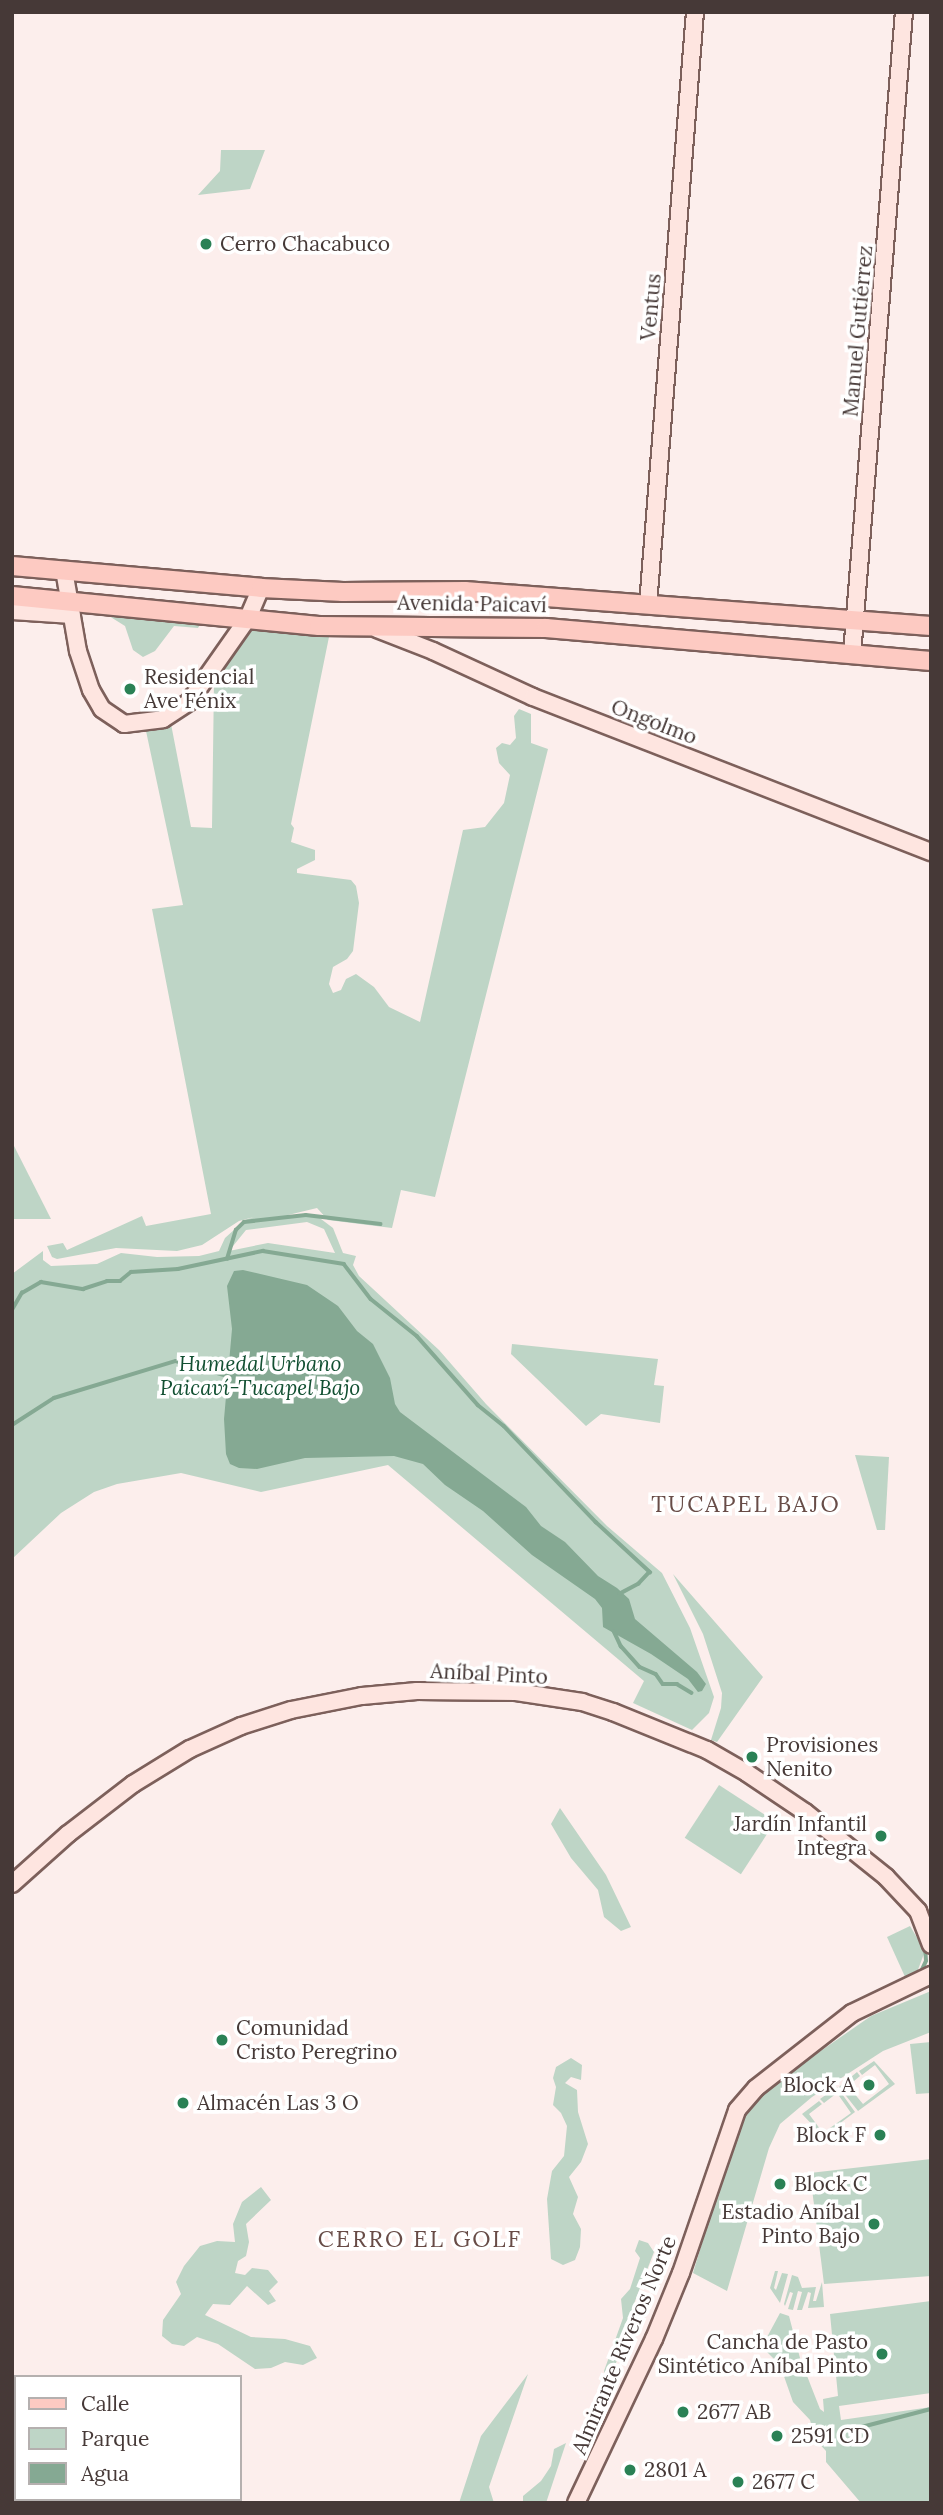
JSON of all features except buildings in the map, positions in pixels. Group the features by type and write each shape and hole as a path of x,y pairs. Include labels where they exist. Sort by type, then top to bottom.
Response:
{"main road":[{"name":"Avenida Paicaví","path":"12,566 261,588 343,592 458,590 931,626"},
{"name":"Avenida Paicaví","path":"12,596 72,608 248,618 327,626 523,626 931,661"}],"street":[{"name":"Ventus","path":"649,605 695,12"},
{"name":"Manuel Gutiérrez","path":"852,654 904,12"},
{"path":"64,570 78,651 93,694 102,709 118,722 133,724 163,719 189,702 248,618 261,588"},
{"name":"Avenida Paicaví","path":"12,611 72,608"},
{"name":"Ongolmo","path":"364,626 433,651 526,695 931,852"},
{"name":"Aníbal Pinto","path":"12,1884 133,1784 190,1749 241,1726 291,1710 362,1696 418,1691 516,1692 570,1699 613,1712 707,1750 747,1773 806,1812 886,1877 918,1912 931,1945"},
{"name":"Almirante Riveros Norte","path":"576,2503 654,2339 681,2273 737,2110 756,2088 841,2021 891,1992 931,1975"}],"green space":[{"path":"221,150 265,150 250,189 198,195 220,171"},
{"path":"109,616 201,623 198,628 174,626 155,651 143,657 133,650 125,626"},
{"name":"Humedal Urbano Paicaví-Tucapel Bajo","path":"248,629 329,637 291,824 294,828 291,842 315,850 315,860 297,869 297,873 351,880 356,886 359,903 353,951 347,959 333,967 329,984 333,993 341,990 346,979 356,974 374,987 389,1007 420,1022 463,830 485,827 504,803 510,775 499,763 496,748 502,743 510,745 516,738 514,716 519,709 531,714 531,743 548,749 435,1197 401,1190 392,1228 328,1220 317,1208 288,1215 317,1216 333,1228 343,1253 356,1256 353,1265 359,1276 439,1350 486,1404 607,1526 662,1573 690,1628 714,1697 709,1713 692,1730 633,1703 644,1681 388,1465 261,1492 181,1473 117,1484 94,1492 61,1513 12,1559 12,1274 43,1251 43,1260 51,1266 97,1264 121,1253 157,1257 199,1256 219,1251 225,1238 245,1220 254,1217 239,1221 202,1245 177,1251 116,1248 57,1259 52,1257 47,1246 63,1243 67,1250 142,1216 146,1226 211,1214 152,909 183,905 146,731 171,724 191,827 212,828 214,681","holes":["307,1222 324,1229 335,1253 268,1243 229,1251 246,1230"]},
{"path":"12,1142 51,1219 12,1219"},
{"path":"512,1344 658,1359 654,1385 664,1386 660,1423 601,1414 586,1426 511,1354"},
{"path":"855,1455 889,1457 885,1530 877,1530"},
{"path":"673,1574 763,1677 717,1742 711,1740 721,1708 722,1693 703,1634"},
{"path":"719,1785 775,1821 741,1874 685,1838"},
{"path":"560,1808 606,1875 631,1927 621,1931 604,1917 598,1890 571,1858 551,1824"},
{"path":"910,1926 925,1951 916,1975 906,1979 887,1937"},
{"path":"931,1991 931,2032 883,2051 812,2097 780,2124 769,2148 727,2291 693,2273 739,2119 756,2096 871,2016"},
{"path":"931,2042 931,2093 916,2094 910,2044"},
{"path":"571,2058 582,2065 581,2080 571,2077 565,2083 577,2090 578,2112 588,2144 581,2162 569,2177 578,2197 573,2214 581,2229 580,2247 575,2260 563,2265 551,2259 547,2199 552,2171 564,2156 567,2126 561,2113 553,2105 556,2087 553,2078 556,2067"},
{"path":"874,2061 895,2084 858,2111 839,2087 857,2072 860,2076 848,2086 863,2104 889,2084 875,2065 862,2075 859,2071"},
{"path":"837,2087 855,2112 823,2136 802,2114 819,2101 822,2104 809,2114 823,2133 851,2113 837,2093 824,2103 820,2099"},
{"name":"Estadio Aníbal Pinto Bajo","path":"931,2159 931,2276 824,2284 810,2173"},
{"path":"261,2187 271,2200 246,2224 249,2242 246,2256 238,2261 235,2273 245,2275 252,2268 268,2270 278,2282 269,2291 276,2301 268,2305 247,2286 230,2305 213,2304 205,2315 251,2337 285,2339 310,2346 317,2358 303,2365 285,2362 271,2368 255,2369 218,2344 197,2337 184,2346 172,2344 162,2336 163,2320 181,2294 176,2282 184,2266 200,2246 217,2241 235,2242 233,2224 242,2202"},
{"path":"639,2240 648,2243 654,2252 635,2301 608,2389 604,2371 623,2318 621,2299 630,2289 640,2258 635,2251"},
{"path":"775,2271 778,2271 774,2288 776,2290 782,2273 788,2274 780,2303 770,2288"},
{"path":"792,2275 798,2277 802,2288 816,2287 813,2301 816,2301 822,2282 824,2307 808,2308 811,2293 808,2292 802,2310 797,2310 802,2292 798,2291 793,2310 788,2309 793,2293 790,2292 785,2306"},
{"path":"931,2301 931,2393 839,2406 841,2420 931,2407 931,2502 861,2503 826,2462 826,2451 815,2439 810,2420 793,2402 780,2365 763,2348 766,2339 780,2313 789,2316 800,2358 820,2409 824,2412 823,2399 838,2396 830,2314"},
{"path":"528,2374 489,2487 494,2503 459,2503 481,2436"},
{"path":"566,2443 546,2503 523,2503 523,2496 541,2481 551,2466 554,2449"}],"water":[{"path":"243,1270 307,1285 338,1306 357,1331 373,1344 390,1378 395,1404 400,1412 526,1507 541,1526 565,1542 598,1576 629,1599 635,1619 697,1672 706,1684 702,1691 698,1692 688,1679 651,1654 603,1627 602,1608 595,1599 532,1555 483,1511 445,1485 423,1464 394,1456 305,1458 257,1469 239,1468 230,1464 226,1454 224,1419 232,1329 227,1286 234,1271"}],"waterway":[{"path":"227,1259 236,1230 244,1222 306,1215 380,1224"},
{"path":"12,1310 22,1293 41,1282 83,1289 107,1281 120,1281 131,1272 178,1269 263,1251 344,1264 371,1299 417,1336 478,1405 504,1426 596,1522 650,1572 639,1584 620,1594"},
{"path":"12,1425 54,1398 176,1361 231,1377"},
{"path":"614,1631 621,1646 640,1667 656,1674 663,1684 677,1684 692,1693"},
{"path":"920,1974 926,1961 925,1948"},
{"path":"858,2428 931,2409"}],"place":[{"name":"Cerro Chacabuco","path":"206,244"},
{"name":"Residencial Ave Fénix","path":"130,689"},
{"name":"Provisiones Nenito","path":"752,1757"},
{"name":"Jardín Infantil Integra","path":"881,1836"},
{"name":"Comunidad Cristo Peregrino","path":"222,2040"},
{"name":"Block A","path":"869,2085"},
{"name":"Almacén Las 3 O","path":"183,2103"},
{"name":"Block F","path":"880,2135"},
{"name":"Block C","path":"780,2184"},
{"name":"Estadio Aníbal Pinto Bajo","path":"874,2224"},
{"name":"Cancha de Pasto Sintético Aníbal Pinto","path":"882,2354"},
{"name":"2677 AB","path":"683,2412"},
{"name":"2591 CD","path":"777,2436"},
{"name":"2801 A","path":"630,2470"},
{"name":"2677 C","path":"738,2482"}],"district":[{"name":"TUCAPEL BAJO","path":"746,1504"},
{"name":"CERRO EL GOLF","path":"420,2239"}]}
